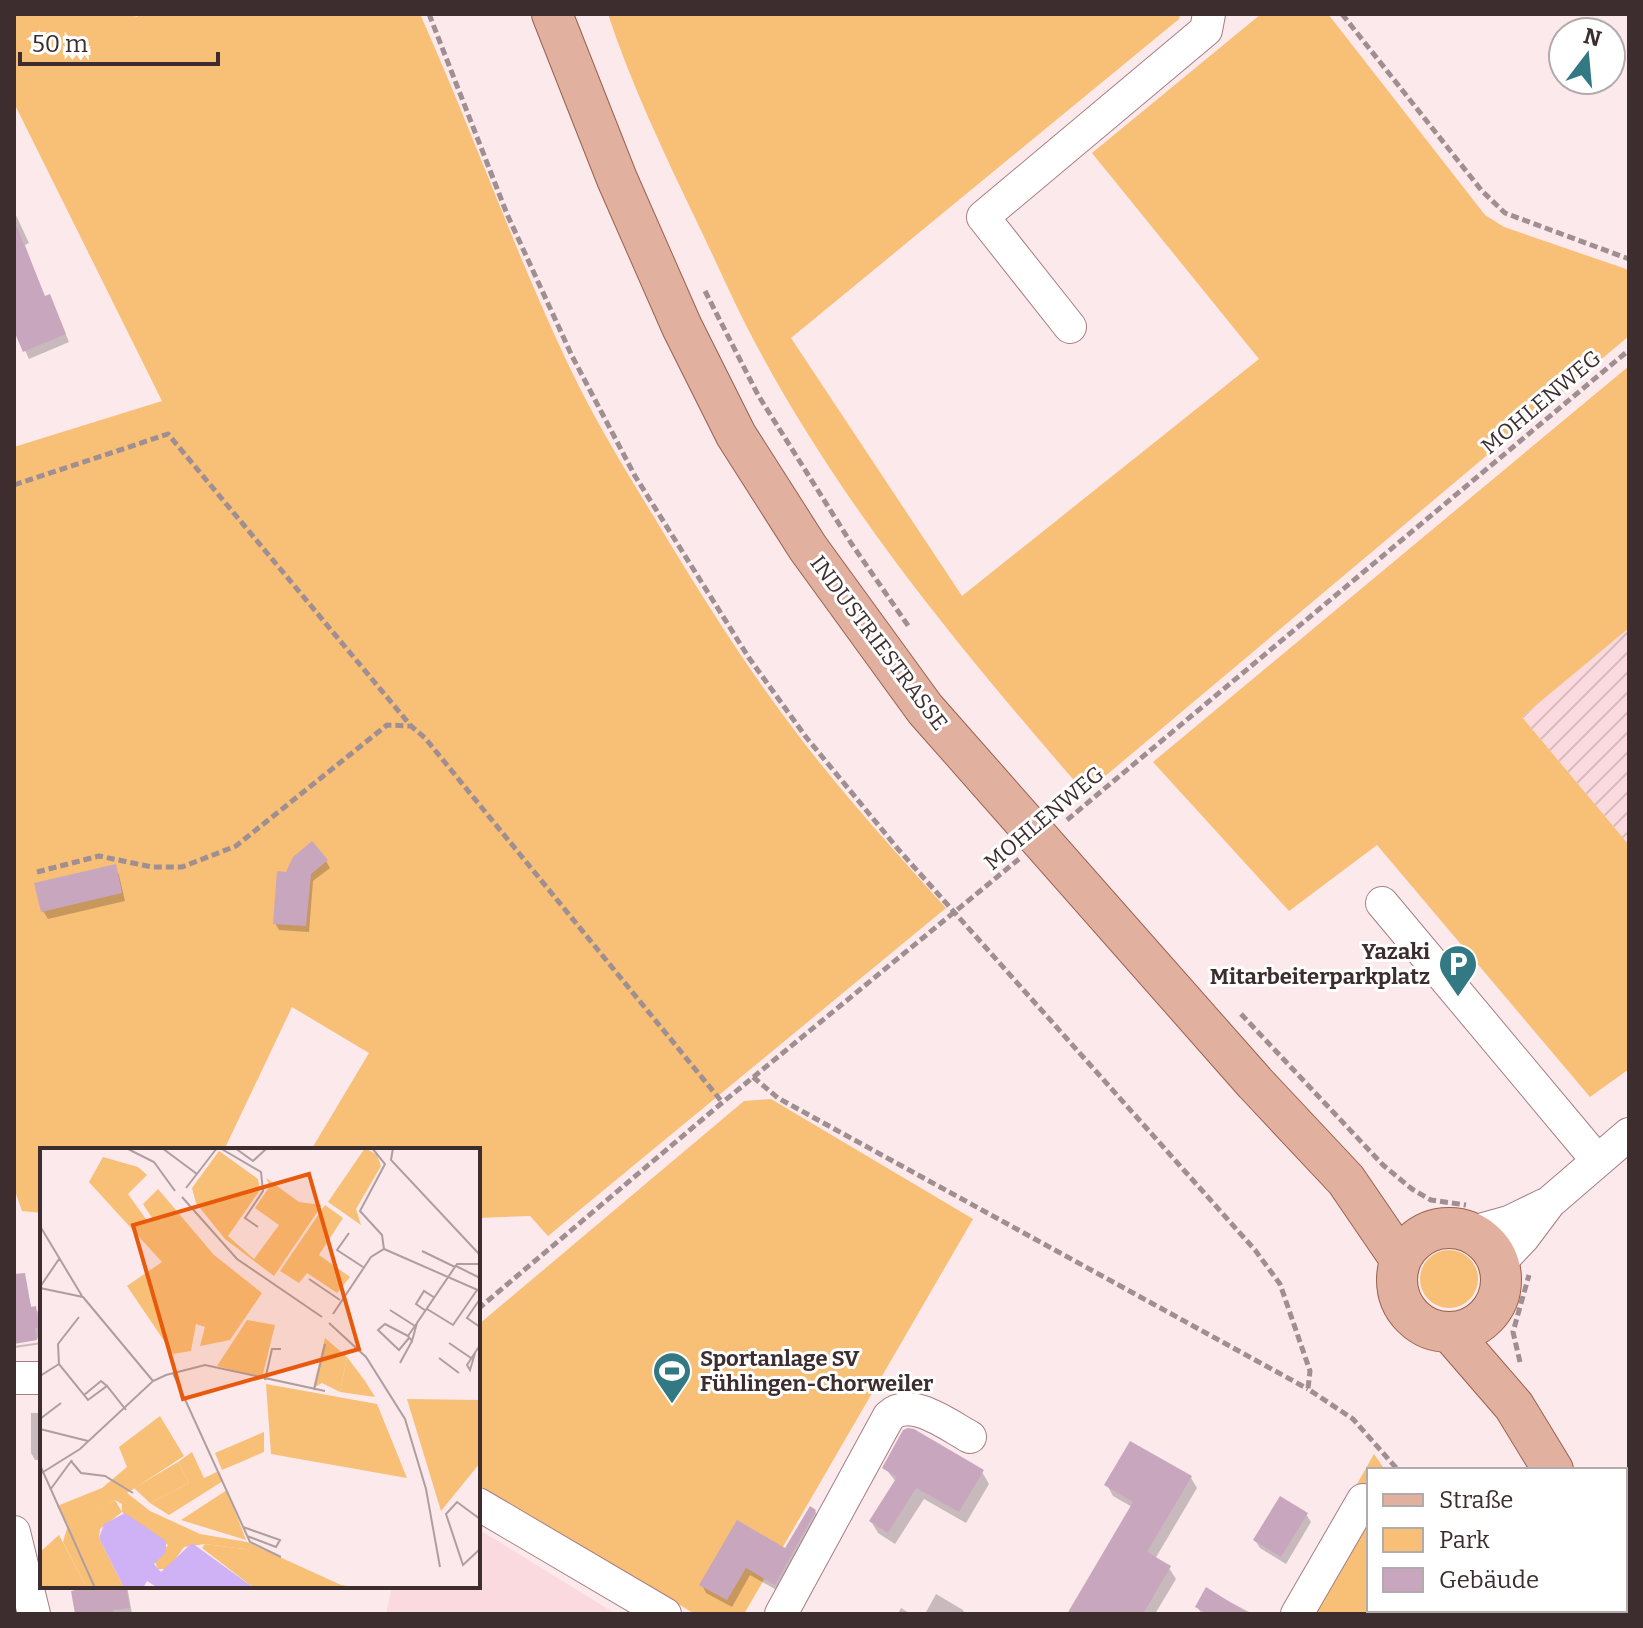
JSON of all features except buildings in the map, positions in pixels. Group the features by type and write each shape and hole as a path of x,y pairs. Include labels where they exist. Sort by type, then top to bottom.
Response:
{"main road":[{"name":"INDUSTRIESTRASSE","path":"552,14 658,277 736,435 808,548 916,697 1061,825 1255,1083 1346,1180 1400,1259"},
{"name":"INDUSTRIESTRASSE","path":"1346,1180 1430,1230"},
{"path":"1452,1227 1501,1239 1501,1282 1497,1301 1486,1317 1469,1328 1450,1332 1429,1329 1412,1317 1400,1300 1396,1279 1400,1259 1412,1241 1430,1230 1452,1227"},
{"path":"1486,1317 1552,1468"},
{"path":"1450,1332 1518,1388"}],"street":[{"path":"1070,327 983,217 1206,30 1209,14"},
{"path":"1382,903 1597,1160"},
{"path":"1501,1239 1550,1202 1629,1134"},
{"path":"14,1378 40,1378"},
{"path":"781,1614 889,1416 897,1409 908,1408 970,1437"},
{"path":"1297,1614 1363,1500"},
{"path":"480,1505 665,1614"},
{"path":"14,1532 34,1614"}],"path":[{"path":"429,14 507,214 572,356 635,476 703,589 782,703 880,827 1255,1250 1280,1284 1310,1371 1308,1389"},
{"path":"1342,14 1482,191 1505,213 1629,259"},
{"path":"703,287 758,395 851,543 913,632"},
{"name":"MOHLENWEG","path":"480,1307 1629,350"},
{"path":"14,485 168,434 411,726 425,738 723,1102"},
{"path":"37,872 99,856 152,867 182,867 196,862 236,846 387,725 411,726"},
{"path":"1238,1010 1383,1165 1412,1189 1431,1200 1496,1208 1501,1239 1535,1249 1513,1332 1518,1388"},
{"path":"753,1077 778,1098 1308,1389 1353,1419 1396,1468"}],"shaded area":[{"path":"1629,628 1629,845 1522,717"},
{"path":"480,1530 616,1614 386,1614 392,1588 480,1588"}],"green space":[{"path":"14,14 134,14 136,17 142,14 420,14 548,321 620,461 709,606 787,720 859,810 946,908 548,1236 530,1216 480,1218 480,1148 312,1148 369,1053 292,1007 225,1148 40,1148 40,1213 22,1211 14,1188 14,447 162,401 14,103"},
{"path":"608,14 1180,14 1179,19 791,338 962,596 1259,359 1092,153 1261,14 1328,14 1485,215 1504,227 1629,270 1629,336 1085,793 952,635 910,580 869,525 793,410 742,318 672,169"},
{"path":"1629,366 1629,628 1522,717 1629,845 1629,1069 1590,1097 1377,845 1289,911 1153,762"},
{"name":"Sportanlage SV Fühlingen-Chorweiler","path":"771,1099 973,1219 744,1614 695,1614 480,1486 480,1323 744,1101"},
{"path":"1449,1250 1469,1259 1478,1279 1469,1299 1449,1308 1429,1299 1420,1279 1429,1259"},
{"path":"1374,1454 1384,1468 1367,1468 1367,1612 1482,1614 1284,1614"}],"place":[{"name":"Yazaki Mitarbeiterparkplatz","path":"1458,998"},
{"name":"Sportanlage SV Fühlingen-Chorweiler","path":"672,1405"}]}
